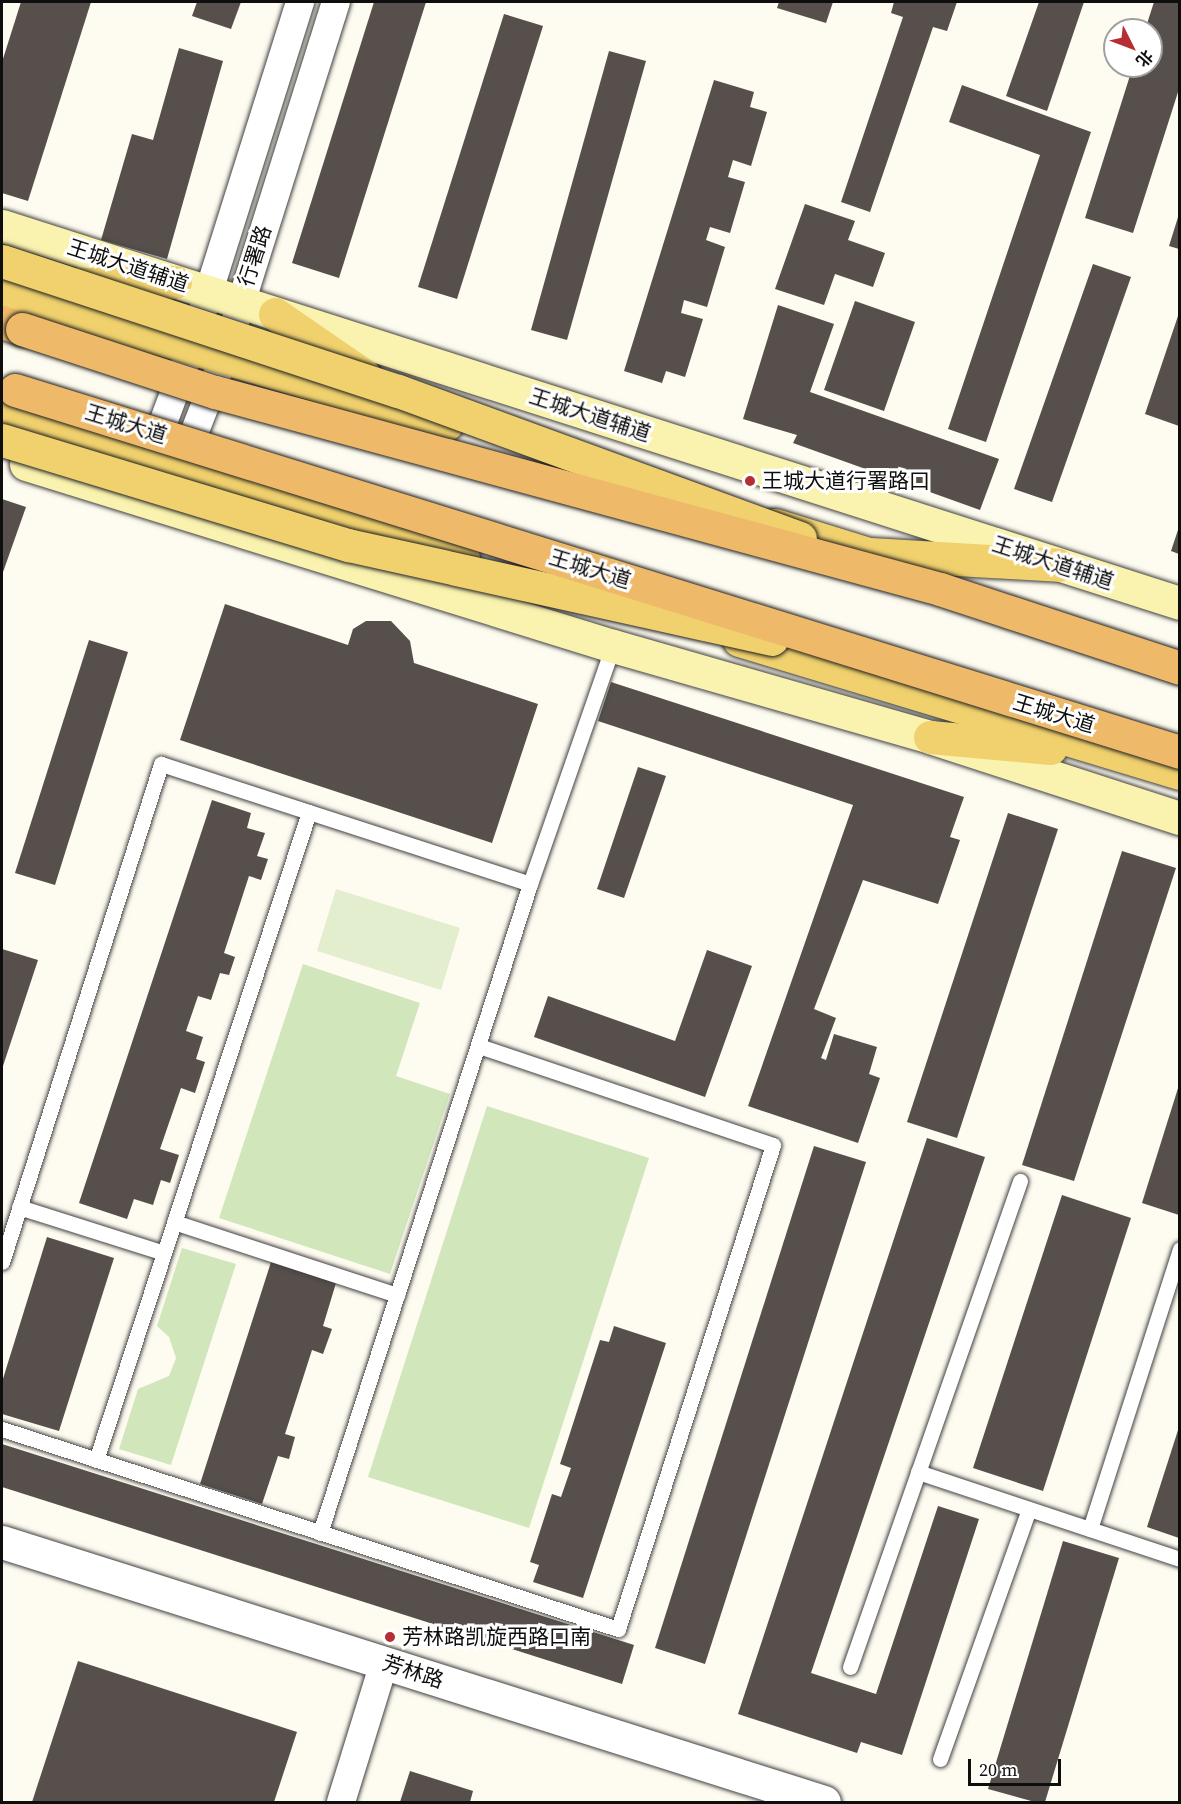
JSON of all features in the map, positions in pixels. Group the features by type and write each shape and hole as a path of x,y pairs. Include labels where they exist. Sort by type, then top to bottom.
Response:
{"highway":[{"path":"2,322 215,392 940,589 1179,651"},
{"name":"王城大道","path":"2,386 1179,752"},
{"path":"940,589 1179,668"},
{"path":"912,669 1179,773"}],"main road":[{"name":"王城大道辅道","path":"2,226 1179,603"},
{"path":"2,261 398,391 940,589"},
{"path":"2,286 175,282"},
{"path":"2,292 426,417 1179,651"},
{"path":"275,314 426,417"},
{"name":"王城大道","path":"2,416 179,472 1179,773"},
{"path":"2,440 348,545 912,669"},
{"path":"2,456 613,646 930,737 1179,818"},
{"path":"870,554 1058,565"},
{"path":"930,737 1120,754"}],"street":[{"name":"行署路","path":"134,498 191,348 300,2"},
{"name":"行署路","path":"167,508 224,357 336,2"},
{"name":"芳林路","path":"2,1542 757,1803"},
{"name":"芳林路","path":"2,1563 824,1803"},
{"path":"340,1803 382,1673"}],"lane":[{"path":"320,1533 530,884 613,646"},
{"path":"2,1262 161,764 530,884"},
{"path":"96,1460 309,813"},
{"path":"2,1430 618,1629 773,1145 478,1046"},
{"path":"850,1667 1020,1181"},
{"path":"19,1207 164,1253"},
{"path":"174,1222 397,1295"},
{"path":"1090,1529 1179,1249"},
{"path":"918,1472 1179,1559"},
{"path":"940,1759 1029,1509"}],"green space":[{"path":"336,889 460,928 441,990 317,951"},
{"path":"303,964 420,1003 396,1076 450,1094 390,1274 219,1218"},
{"path":"487,1106 649,1158 529,1528 368,1477"},
{"path":"182,1248 236,1264 171,1465 119,1449 138,1389 169,1376 176,1358 169,1337 157,1326"}],"building":[{"path":"21,2 91,2 28,201 2,193 2,62"},
{"path":"197,2 241,2 231,29 192,16"},
{"path":"374,2 426,2 339,278 292,263"},
{"path":"779,2 833,2 826,23 777,8"},
{"path":"894,2 957,2 947,31 933,27 870,212 841,202 903,17 891,13"},
{"path":"1039,2 1084,2 1047,111 1006,96"},
{"path":"1154,2 1179,2 1179,89 1133,233 1085,218 1129,78 1163,78 1163,18 1149,18"},
{"path":"504,14 543,26 457,299 418,287"},
{"path":"179,48 223,61 167,259 101,240 132,134 153,140"},
{"path":"609,51 646,61 567,340 531,330"},
{"path":"714,80 754,92 750,107 767,112 751,166 733,160 728,177 745,182 730,233 710,227 706,240 725,247 707,307 684,300 681,313 703,319 685,377 666,371 662,383 624,371"},
{"path":"962,85 1091,132 986,442 948,429 1040,155 949,122"},
{"path":"805,204 855,221 848,240 885,253 873,287 835,274 824,305 775,289"},
{"path":"1179,214 1179,249 1169,246"},
{"path":"1093,264 1131,277 1052,502 1014,489"},
{"path":"855,301 915,322 884,411 824,390"},
{"path":"778,305 834,324 810,392 999,459 980,510 793,443 797,435 743,419"},
{"path":"1179,313 1179,426 1145,414"},
{"path":"2,499 26,507 2,575"},
{"path":"1179,527 1179,554 1171,551"},
{"path":"225,604 348,645 353,629 366,621 391,621 410,641 414,663 538,704 492,843 180,740"},
{"path":"89,640 128,652 55,885 15,873"},
{"path":"611,682 964,797 950,837 960,840 938,904 863,880 814,1009 836,1018 821,1058 826,1060 834,1034 877,1047 869,1074 880,1078 858,1143 748,1106 853,805 598,721"},
{"path":"638,767 666,776 624,898 597,889"},
{"path":"212,800 251,813 247,828 265,833 257,856 268,859 261,880 249,876 224,953 235,957 229,975 220,973 211,1000 198,996 186,1031 203,1037 196,1059 205,1062 195,1093 181,1088 160,1149 179,1155 170,1183 161,1180 153,1205 134,1199 127,1219 79,1203"},
{"path":"1008,813 1058,829 957,1138 907,1122"},
{"path":"1122,851 1176,868 1074,1181 1022,1165"},
{"path":"2,949 38,960 2,1069"},
{"path":"707,950 752,966 705,1097 534,1037 548,996 675,1041"},
{"path":"1179,1085 1179,1215 1142,1203"},
{"path":"927,1138 985,1157 811,1673 876,1694 938,1506 979,1519 902,1755 861,1742 857,1753 738,1714"},
{"path":"814,1146 866,1162 705,1664 655,1648"},
{"path":"1062,1195 1131,1218 1043,1491 973,1468"},
{"path":"47,1237 114,1258 59,1431 2,1414 2,1382"},
{"path":"271,1262 336,1283 323,1326 332,1329 323,1354 312,1350 285,1434 295,1437 289,1459 278,1456 262,1504 200,1484"},
{"path":"614,1326 666,1343 583,1598 533,1582 539,1565 530,1562 552,1494 561,1497 571,1468 560,1464 600,1340 609,1342"},
{"path":"1179,1427 1179,1538 1147,1527"},
{"path":"2,1444 634,1645 622,1684 2,1487"},
{"path":"1063,1541 1119,1558 1045,1802 1035,1802 988,1789"},
{"path":"78,1661 297,1732 274,1802 32,1802"},
{"path":"410,1771 473,1791 470,1802 400,1802"}],"place":[{"name":"王城大道行署路口","path":"750,481"},
{"name":"芳林路凯旋西路口南","path":"390,1637"}]}
